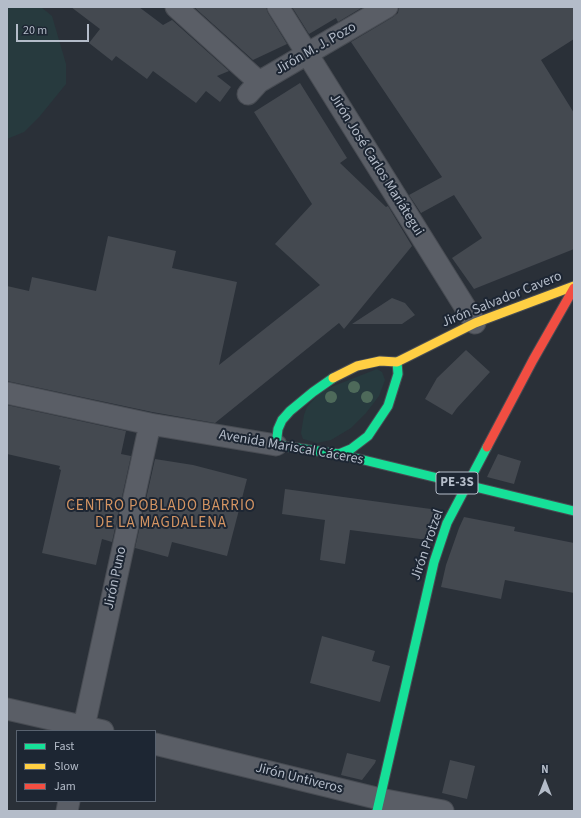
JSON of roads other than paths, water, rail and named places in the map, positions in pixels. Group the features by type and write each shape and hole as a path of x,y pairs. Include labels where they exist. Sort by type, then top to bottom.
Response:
{"main road":[{"name":"Jirón Salvador Cavero","path":"276,445 278,429 282,420 290,411 313,392 336,376 357,366 380,361 397,362 475,323 574,287"},
{"name":"Jirón Protzel","path":"379,805 434,562 447,523 533,360 574,287"},
{"path":"339,454 350,449 368,436 388,406 398,374 397,362"},
{"name":"Avenida Mariscal Cáceres","path":"276,445 339,454 574,511"}],"street":[{"name":"Jirón M. J. Pozo","path":"176,7 253,88 387,7"},
{"name":"Jirón José Carlos Mariátegui","path":"278,7 475,323"},
{"name":"Avenida Mariscal Cáceres","path":"7,393 150,424 276,445"},
{"name":"Jirón Puno","path":"90,729 150,424"},
{"path":"7,709 90,729"},
{"name":"Jirón Untiveros","path":"156,744 379,805 444,811"}],"district":[{"name":"CENTRO POBLADO BARRIO DE LA MAGDALENA","path":"161,516"}]}
